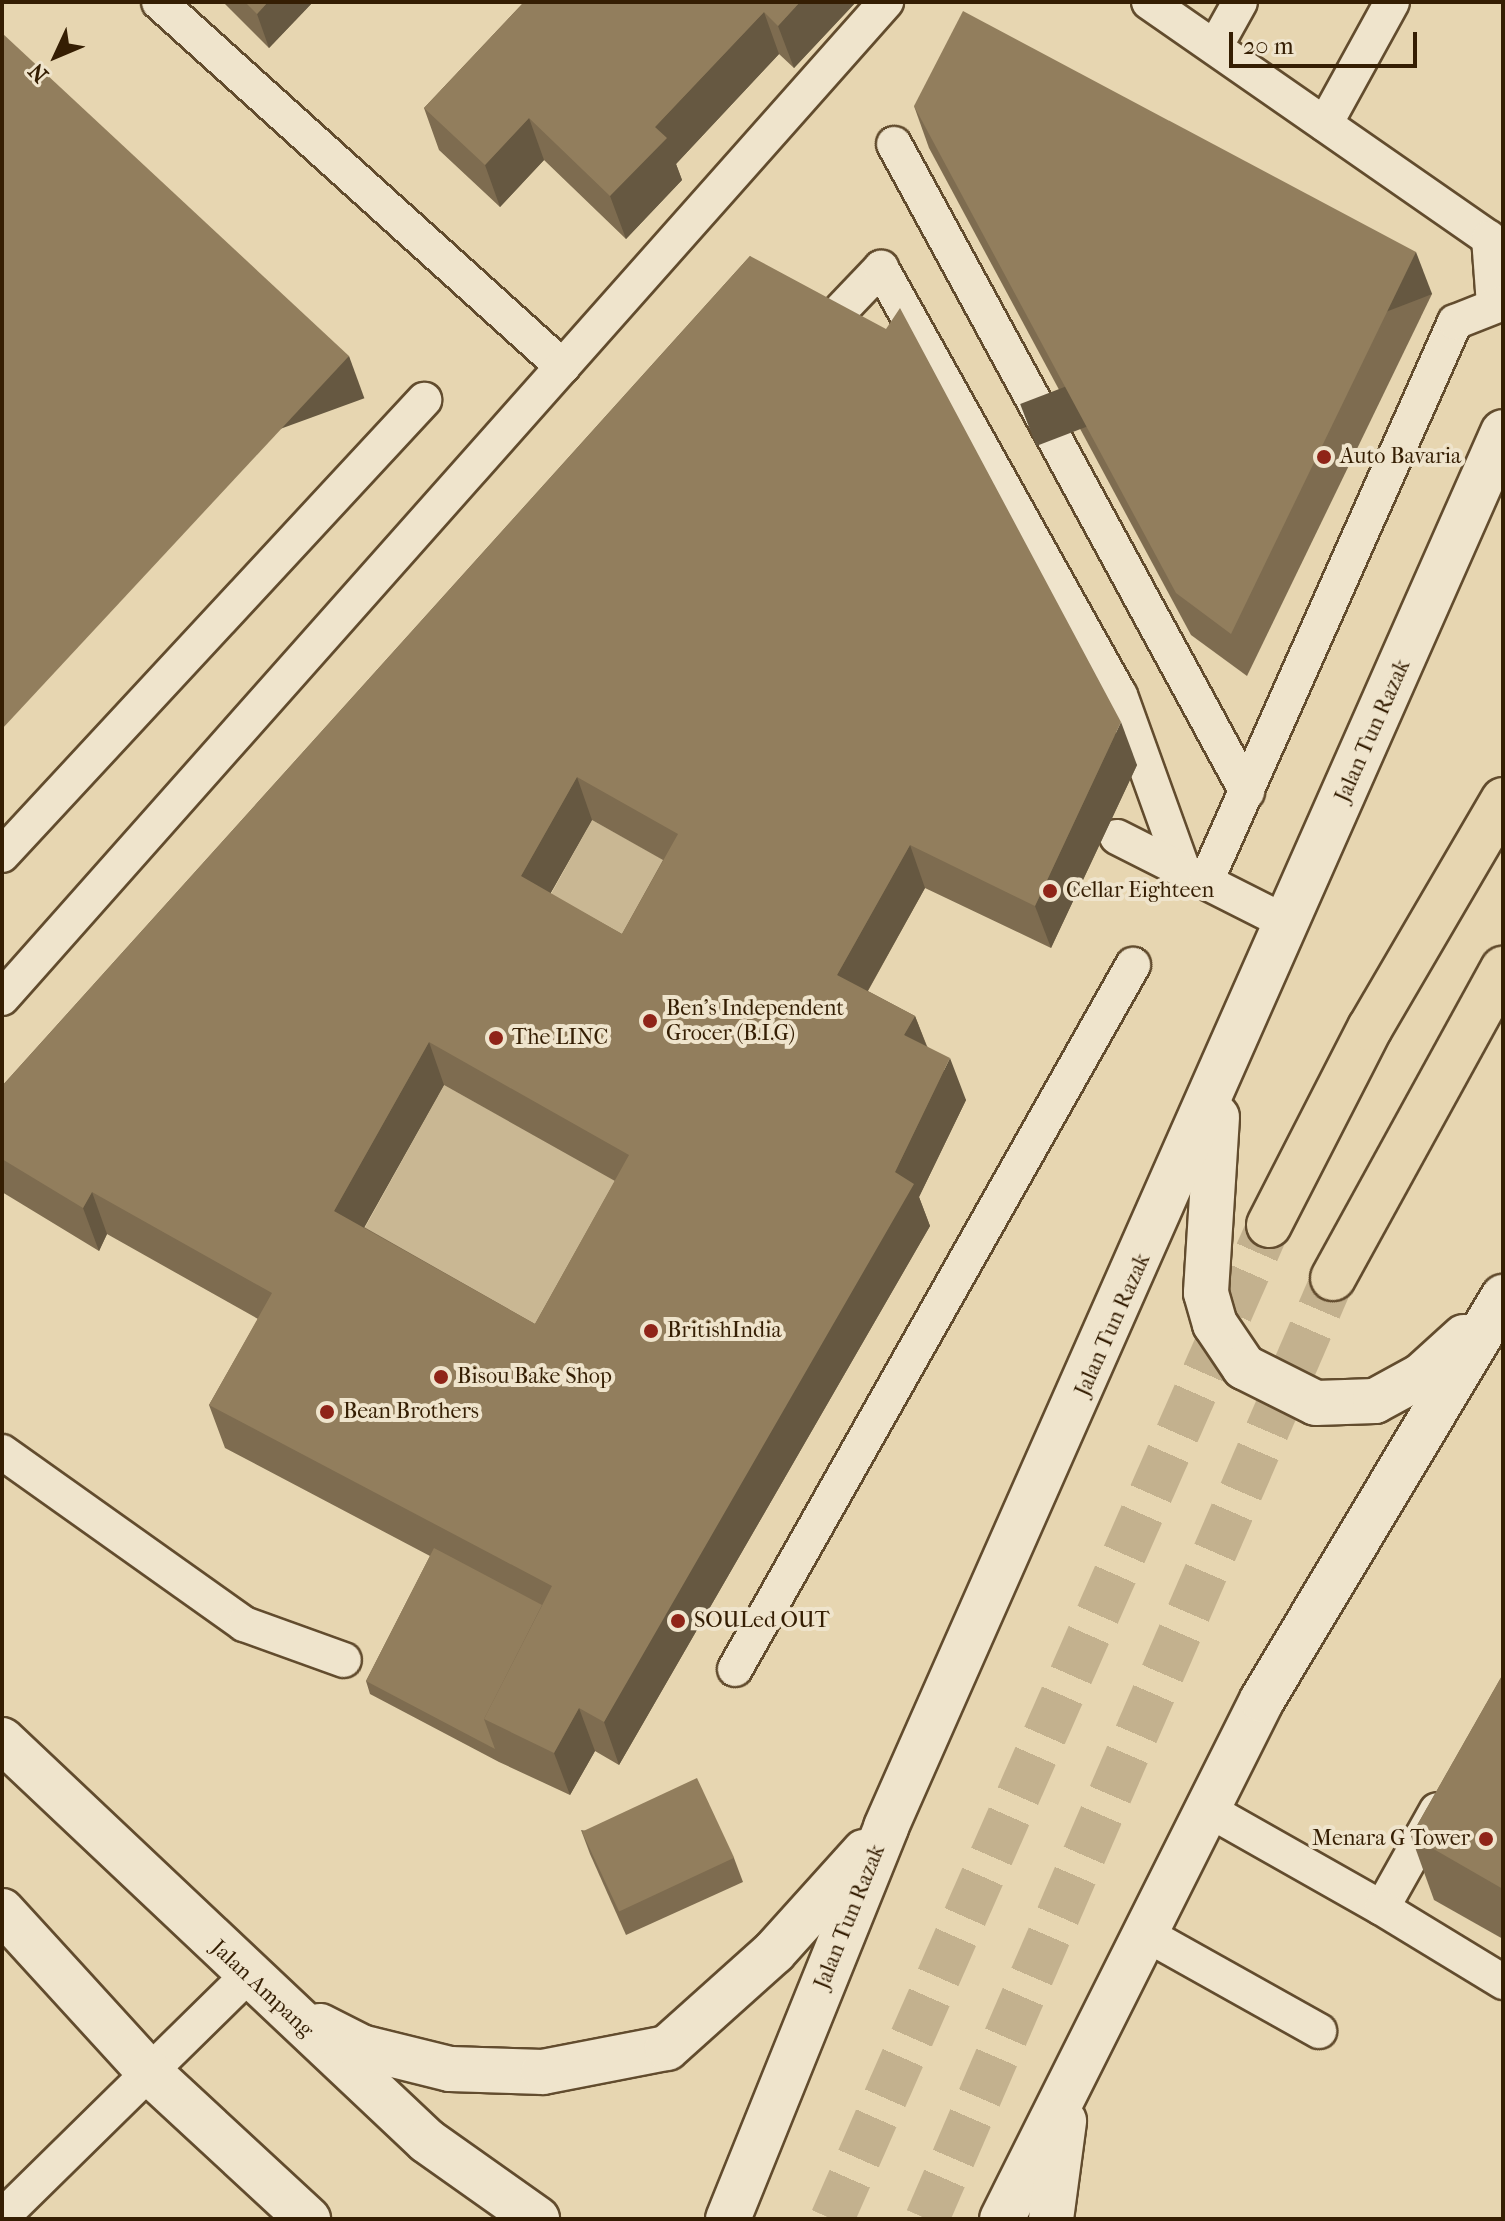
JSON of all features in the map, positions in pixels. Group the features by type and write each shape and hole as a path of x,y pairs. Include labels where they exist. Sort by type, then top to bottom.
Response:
{"main road":[{"name":"Jalan Tun Razak","path":"728,2219 886,1827 1220,1083 1503,432"},
{"path":"1269,1225 1370,1028 1503,800"},
{"path":"1333,1278 1503,969"},
{"path":"1220,1083 1206,1293 1215,1324 1262,1381 1316,1403 1375,1401 1421,1376 1502,1300"},
{"path":"1002,2219 1068,2091 1142,1932 1262,1700 1502,1300"},
{"name":"Jalan Ampang","path":"2,1740 247,1976 427,2141 537,2219"},
{"path":"279,2005 361,2047 450,2069 543,2072 667,2048 774,1952 886,1827"},
{"path":"2,1911 149,2072 308,2219"},
{"path":"1051,2219 1068,2091"}],"lane":[{"path":"159,2 563,367"},
{"path":"2,998 886,2"},
{"path":"1149,2 1489,238 1498,304 1455,322 1247,792 1194,876"},
{"path":"1215,47 1240,2"},
{"path":"1325,124 1392,2"},
{"path":"894,144 1247,792"},
{"path":"842,309 881,268 1120,695 1194,876"},
{"path":"2,855 424,400"},
{"path":"1117,837 1289,924"},
{"path":"735,1669 1133,965"},
{"path":"2,1452 244,1624 344,1660"},
{"path":"1382,1908 1458,1773"},
{"path":"1205,1808 1382,1908 1503,1982"},
{"path":"1142,1932 1319,2031"},
{"path":"2,2217 247,1976"}],"shaded area":[{"path":"592,820 693,876 637,975 537,920"},
{"path":"444,1085 646,1197 552,1366 350,1254"}],"building":[{"path":"245,2 268,2 257,14"},
{"path":"524,2 800,2 778,26 764,12 655,127 667,138 610,196 529,118 485,165 424,108"},
{"path":"963,11 1416,252 1231,634 1176,593 914,106"},
{"path":"2,33 349,356 2,729"},
{"name":"The LINC","path":"750,256 886,329 900,308 1121,722 1035,906 910,845 837,975 915,1016 904,1035 950,1058 895,1172 914,1184 604,1722 579,1708 554,1753 484,1719 552,1586 209,1405 272,1293 92,1192 83,1208 2,1159 2,1086","holes":["577,777 678,834 622,934 521,876","429,1042 629,1155 535,1324 334,1211"]},
{"path":"434,1548 542,1605 484,1719 495,1749 366,1681"},
{"path":"1503,1674 1503,1889 1411,1836"},
{"path":"697,1778 734,1858 619,1911 582,1832"}],"tunnel":[{"path":"832,2219 1269,1225"},
{"path":"927,2219 1333,1278"}],"place":[{"name":"Auto Bavaria","path":"1324,457"},
{"name":"Cellar Eighteen","path":"1050,891"},
{"name":"Ben’s Independent Grocer (B.I.G)","path":"650,1021"},
{"name":"The LINC","path":"496,1038"},
{"name":"BritishIndia","path":"651,1331"},
{"name":"Bisou Bake Shop","path":"441,1377"},
{"name":"Bean Brothers","path":"327,1412"},
{"name":"SOULed OUT","path":"678,1621"},
{"name":"Menara G Tower","path":"1486,1839"}]}
